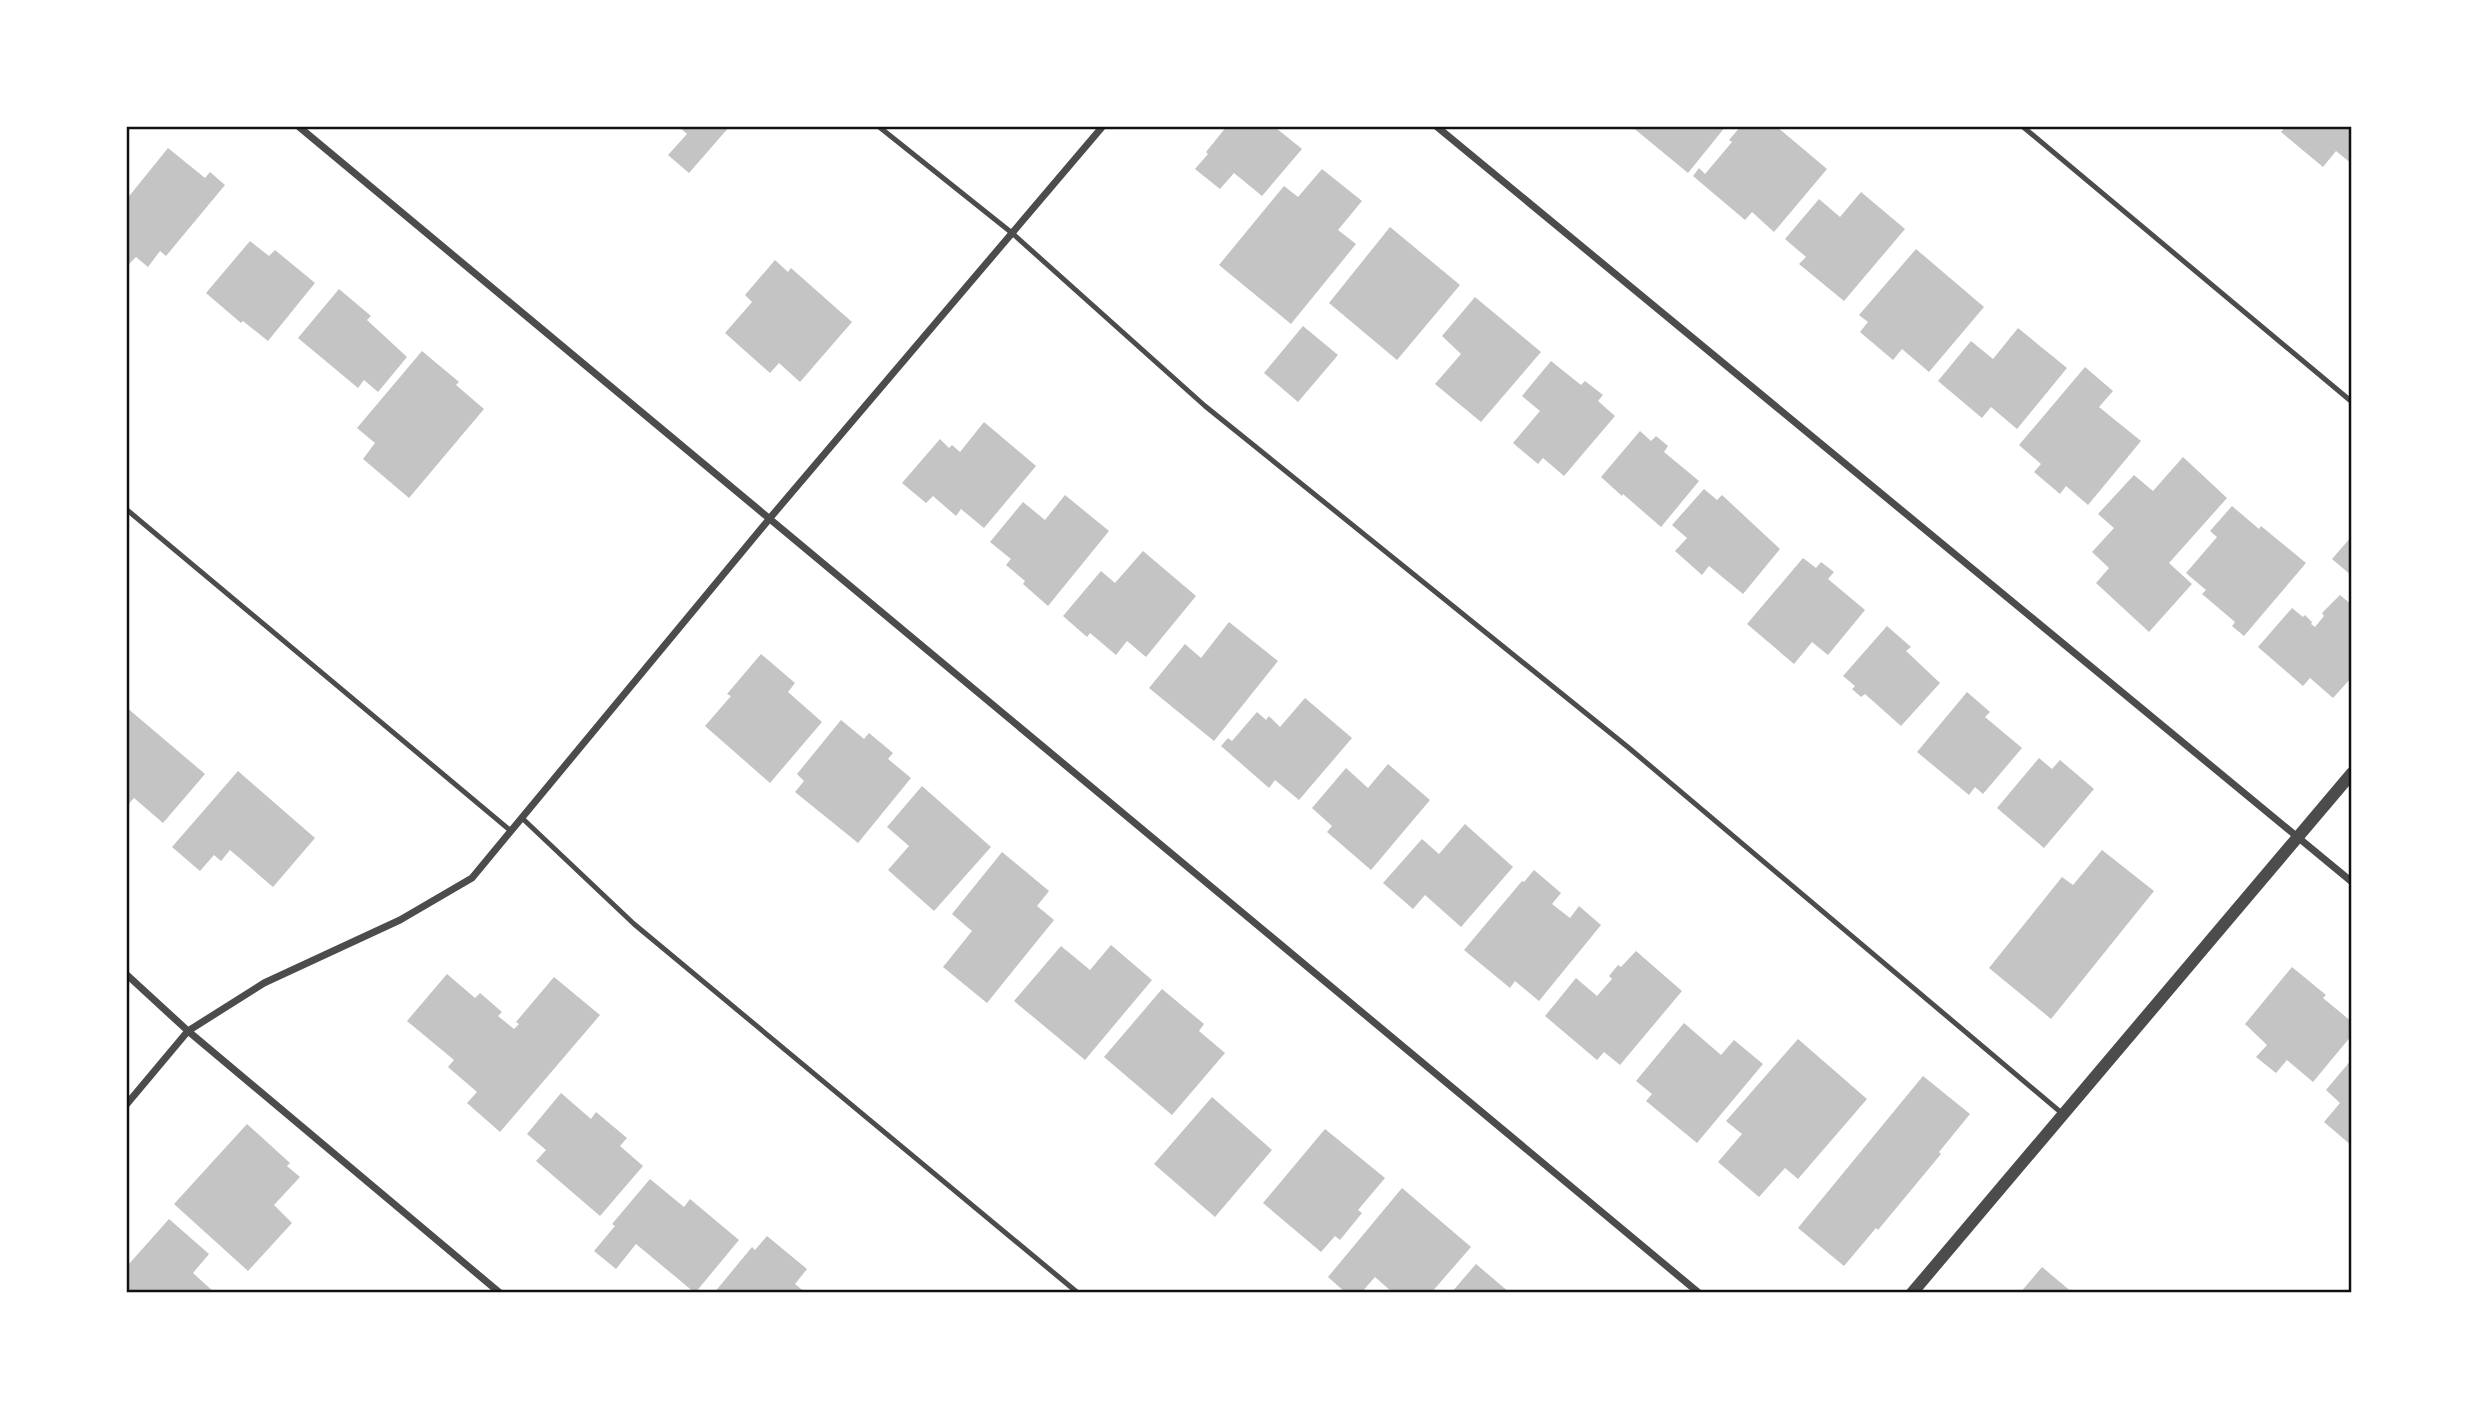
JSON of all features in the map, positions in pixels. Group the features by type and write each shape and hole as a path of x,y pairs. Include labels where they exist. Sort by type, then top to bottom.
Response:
{"street":[{"path":"298,126 1699,1293"},
{"path":"126,1105 188,1031 264,983 401,920 472,878 769,518 1103,126"},
{"path":"1436,126 2352,882"},
{"path":"1912,1293 2352,773"},
{"path":"126,974 188,1031 500,1293"}],"lane":[{"path":"878,126 1012,233 1205,407 1629,748 2064,1115"},
{"path":"2022,126 2352,402"},
{"path":"126,509 511,831"},
{"path":"522,818 634,924 1077,1293"}],"building":[{"path":"678,126 730,126 689,173 668,155 687,134"},
{"path":"1227,126 1278,126 1276,128 1302,149 1262,196 1234,173 1220,189 1195,169"},
{"path":"1631,126 1726,126 1688,173"},
{"path":"1741,126 1776,126 1827,169 1774,232 1752,212 1745,220 1693,176 1699,168 1705,174 1732,142 1729,140"},
{"path":"2286,126 2352,126 2352,164 2336,151 2323,167 2281,132"},
{"path":"168,148 205,178 210,172 225,185 166,256 160,251 148,267 136,257 128,265 126,200"},
{"path":"1322,169 1362,201 1338,230 1356,244 1291,324 1219,265 1284,186 1298,197"},
{"path":"1861,192 1905,229 1844,301 1799,264 1806,257 1785,239 1819,199 1840,217"},
{"path":"1390,227 1460,285 1397,360 1329,303"},
{"path":"250,241 269,256 275,250 315,283 268,341 243,321 241,323 206,293"},
{"path":"1916,249 1984,307 1929,372 1902,349 1893,360 1860,332 1868,322 1859,315"},
{"path":"775,260 788,272 791,268 852,322 800,382 779,363 770,373 725,333 752,302 745,295"},
{"path":"339,289 371,316 367,320 407,357 378,392 364,380 358,388 298,338"},
{"path":"1475,297 1541,352 1481,422 1435,384 1461,354 1442,336"},
{"path":"1303,326 1338,355 1298,402 1264,373"},
{"path":"2018,328 2067,368 2017,429 1991,407 1982,418 1938,381 1971,341 1993,359"},
{"path":"422,351 459,382 456,385 484,409 409,498 363,459 375,443 357,428"},
{"path":"1551,361 1581,385 1585,381 1603,395 1598,401 1615,416 1564,476 1543,458 1538,464 1513,443 1540,411 1522,396"},
{"path":"2085,367 2113,391 2099,407 2141,441 2088,505 2066,486 2060,494 2034,472 2041,464 2019,445"},
{"path":"984,422 1036,466 984,528 961,509 956,516 933,496 926,503 902,483 940,439 949,448 952,445 960,452"},
{"path":"1640,431 1651,441 1656,436 1668,446 1664,452 1699,481 1661,527 1601,477"},
{"path":"2183,457 2227,498 2169,563 2192,584 2149,632 2096,583 2109,568 2092,552 2114,528 2098,514 2134,475 2153,491"},
{"path":"1704,489 1717,500 1722,495 1780,549 1743,594 1709,566 1702,575 1675,551 1687,538 1672,525"},
{"path":"1065,495 1109,531 1048,606 1006,565 1011,559 990,542 1023,502 1045,520"},
{"path":"2232,506 2306,563 2244,636 2232,626 2235,622 2202,594 2206,590 2186,573 2217,537 2210,531"},
{"path":"2352,536 2352,576 2332,559"},
{"path":"1143,551 1196,596 1146,657 1127,641 1116,655 1090,633 1087,637 1063,616 1101,571 1115,583"},
{"path":"1803,558 1816,568 1821,562 1834,572 1828,579 1865,610 1828,655 1812,642 1794,664 1747,624"},
{"path":"2340,595 2352,605 2352,677 2333,698 2310,678 2303,686 2258,647 2292,608 2303,617 2305,615 2315,627 2324,616 2322,613"},
{"path":"1229,622 1278,661 1214,741 1149,688 1185,644 1201,658"},
{"path":"1887,626 1911,647 1906,651 1940,683 1901,726 1865,694 1861,697 1852,689 1855,686 1843,676"},
{"path":"761,654 795,683 788,692 822,722 770,783 705,726 731,696 727,694"},
{"path":"1967,692 1990,712 1985,717 2022,748 1983,794 1975,787 1969,795 1917,752"},
{"path":"1305,698 1352,738 1299,800 1275,780 1269,788 1221,746 1228,738 1232,741 1257,712 1266,720 1269,716 1280,727"},
{"path":"126,707 205,774 163,823 134,798 126,807"},
{"path":"841,720 864,739 869,733 893,753 888,759 911,778 858,843 795,792 804,781 797,774"},
{"path":"2039,758 2052,769 2060,760 2094,789 2044,848 1997,808"},
{"path":"1388,764 1430,800 1371,870 1327,832 1332,826 1312,808 1346,768 1368,788"},
{"path":"238,771 315,838 273,887 230,850 221,861 214,855 200,871 172,847"},
{"path":"922,786 991,847 934,911 888,870 909,846 887,827"},
{"path":"1465,824 1513,867 1461,927 1425,895 1413,909 1383,883 1422,839 1439,854"},
{"path":"2102,850 2154,891 2051,1019 1989,968 2062,877 2073,885"},
{"path":"1002,852 1049,891 1037,906 1054,920 987,1003 943,967 972,931 952,914"},
{"path":"1534,870 1561,893 1552,904 1570,918 1579,906 1601,925 1539,1001 1515,981 1510,988 1464,950"},
{"path":"1111,945 1152,980 1085,1060 1014,1001 1061,946 1090,970"},
{"path":"1636,951 1682,991 1620,1065 1604,1052 1597,1060 1545,1016 1576,978 1597,996 1612,979 1609,976 1618,965 1621,967"},
{"path":"2292,967 2326,995 2323,998 2352,1022 2352,1035 2313,1082 2287,1060 2276,1073 2256,1057 2267,1045 2245,1024"},
{"path":"447,974 475,998 480,993 502,1012 498,1016 514,1029 519,1024 516,1022 554,977 600,1015 500,1132 467,1103 477,1092 448,1067 454,1060 407,1021"},
{"path":"1162,989 1204,1024 1199,1031 1225,1053 1172,1115 1104,1057"},
{"path":"1684,1023 1721,1055 1734,1040 1763,1064 1697,1143 1646,1101 1652,1094 1636,1081"},
{"path":"1798,1039 1867,1099 1798,1179 1785,1168 1759,1197 1718,1162 1742,1134 1726,1121"},
{"path":"2352,1059 2352,1146 2324,1122 2340,1103 2326,1090"},
{"path":"1923,1076 1970,1114 1939,1152 1941,1154 1878,1230 1876,1228 1844,1266 1798,1228"},
{"path":"561,1093 591,1119 596,1112 627,1138 620,1146 643,1166 600,1216 536,1161 546,1150 527,1134"},
{"path":"1212,1097 1272,1150 1215,1217 1154,1164"},
{"path":"247,1124 290,1163 287,1166 300,1177 274,1205 292,1223 248,1271 174,1204"},
{"path":"1325,1129 1385,1178 1358,1210 1362,1213 1340,1240 1335,1236 1321,1252 1263,1203"},
{"path":"650,1179 684,1207 690,1199 739,1240 695,1293 636,1244 616,1269 594,1251 615,1226 612,1224"},
{"path":"1402,1188 1471,1247 1431,1293 1393,1293 1375,1277 1361,1293 1346,1293 1328,1277"},
{"path":"169,1219 209,1254 193,1273 215,1293 126,1293 126,1264 128,1265"},
{"path":"767,1236 807,1269 795,1284 806,1293 714,1293 752,1247 755,1250"},
{"path":"1476,1264 1510,1293 1451,1293"},
{"path":"2042,1267 2073,1293 2020,1293"}]}
